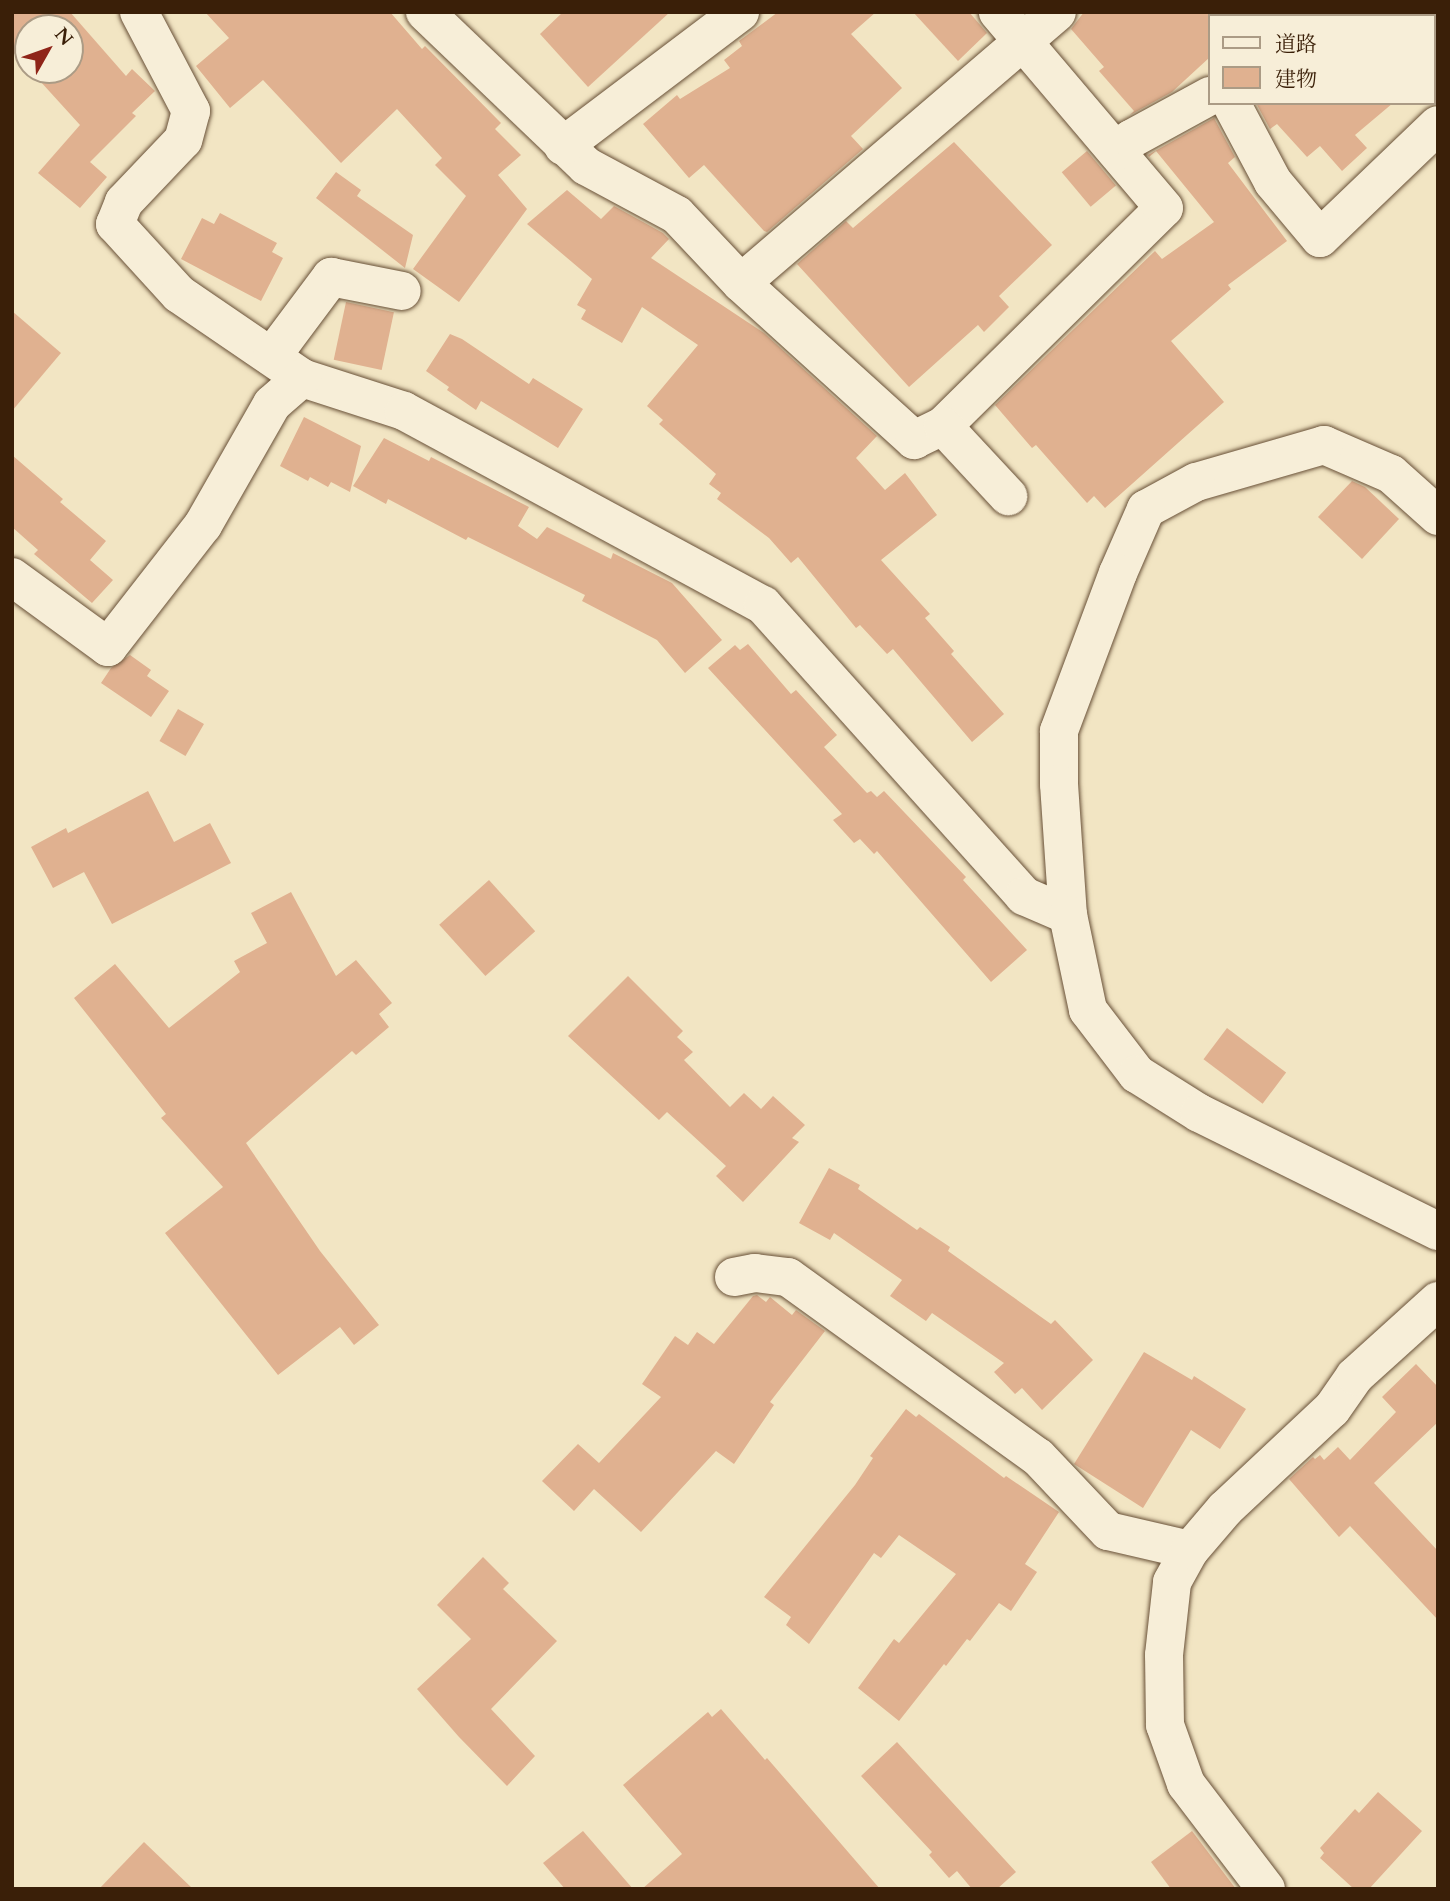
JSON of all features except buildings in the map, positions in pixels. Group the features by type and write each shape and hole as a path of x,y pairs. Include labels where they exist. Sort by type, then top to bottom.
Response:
{"street":[{"path":"139,12 191,111 183,140 124,202 115,224 179,294 302,378 404,411 763,605 1024,896 1069,915"},
{"path":"425,12 586,166 677,215 741,283 914,440 943,426 1164,208 998,12"},
{"path":"563,146 740,12"},
{"path":"741,283 1057,12"},
{"path":"1118,151 1131,139 1208,97"},
{"path":"1232,105 1273,182 1320,238 1438,125"},
{"path":"272,356 331,277 402,291"},
{"path":"12,577 108,648 203,525 272,404 302,378"},
{"path":"943,426 1008,496"},
{"path":"1438,516 1391,474 1324,445 1196,482 1146,509 1118,572 1059,731 1059,784 1069,915 1088,1010 1138,1074 1199,1112 1438,1231"},
{"path":"734,1277 755,1273 788,1277 1038,1457 1108,1531 1190,1550"},
{"path":"1266,1889 1186,1784 1165,1725 1164,1656 1172,1582 1190,1550 1225,1509 1332,1409 1355,1376 1438,1301"}]}
